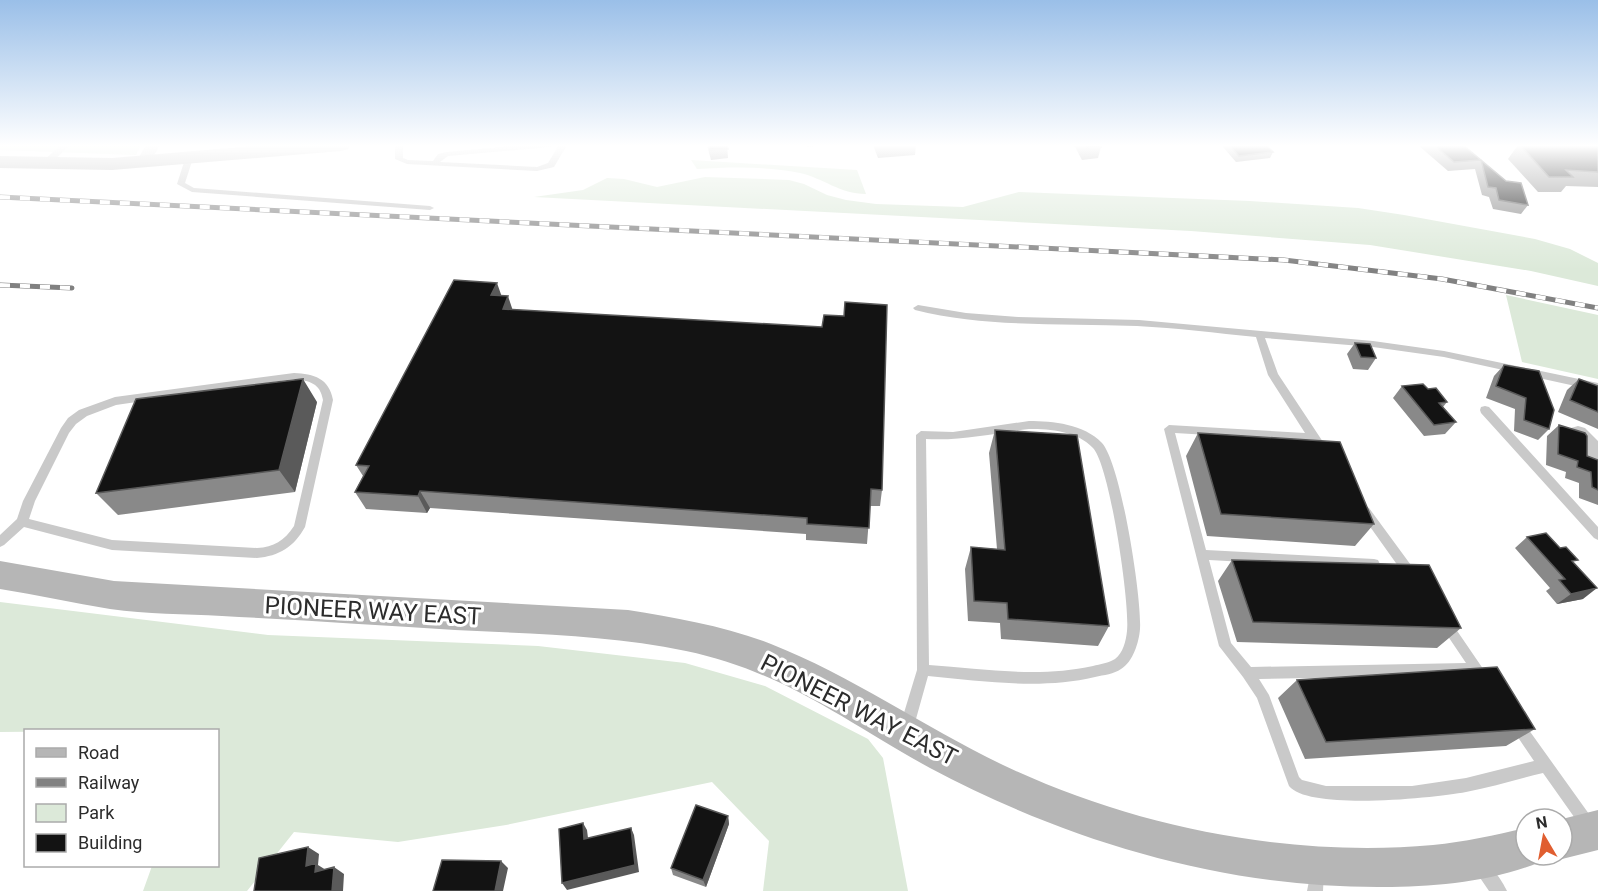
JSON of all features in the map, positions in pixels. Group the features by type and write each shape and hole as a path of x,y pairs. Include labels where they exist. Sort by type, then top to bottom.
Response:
{"street":[{"path":"1578,434 1598,454"},
{"name":"PIONEER WAY EAST","path":"0,574 114,595 628,625 691,636 778,663 854,702 942,754 1014,789 1126,831 1208,852 1270,862 1316,878 1474,859 1514,851"}],"lane":[{"path":"186,187 192,190 430,208"},
{"path":"918,308 966,316 1018,320 1139,323 1374,344 1444,354 1598,387"},
{"path":"1259,333 1273,375 1332,464"},
{"path":"0,542 22,522 65,431 72,421 98,405 294,376 310,377 322,383 327,390 328,400 300,527 289,543 279,549 257,554 112,545 22,522"},
{"path":"1485,410 1598,535"},
{"path":"906,732 923,670 921,435 954,436 1015,426 1044,425 1073,431 1091,440 1101,449 1109,467 1129,573 1134,628 1130,649 1118,664 1086,674 1041,677 923,670"},
{"path":"1313,437 1169,429 1225,646 1262,694 1294,781 1298,786 1326,793 1412,793 1466,785 1546,765"},
{"path":"1359,501 1393,565 1418,585"},
{"path":"1201,555 1393,565"},
{"path":"1437,612 1491,688"},
{"path":"1248,673 1477,669"},
{"path":"1511,717 1546,765 1584,833"},
{"path":"1474,859 1499,891"}],"green space":[{"path":"590,187 809,187 827,195 846,200 876,204 963,207 1019,192 1250,201 1358,208 1535,239 1570,249 1598,263 1598,286 1531,271 1370,245 1191,231 534,197 583,190"},
{"path":"835,187 863,187 866,194 857,193"},
{"path":"1506,295 1598,315 1598,379 1522,362"},
{"path":"0,602 268,635 538,646 685,663 765,686 868,739 883,758 908,891 763,891 769,841 712,782 506,825 398,842 294,832 247,891 143,891 152,867 219,867 219,729 24,729 24,732 0,732"}],"building":[{"path":"1488,187 1522,187 1528,205 1499,200 1496,188"},
{"path":"454,280 497,283 491,295 508,296 503,309 822,327 824,315 844,316 845,302 887,305 882,490 871,489 869,528 807,524 807,518 420,491 418,496 355,492 369,466 356,465"},
{"path":"1355,343 1370,344 1376,358 1361,357"},
{"path":"1504,365 1539,371 1554,410 1549,429 1524,420 1526,398 1496,386"},
{"path":"303,379 279,470 96,493 136,399"},
{"path":"1579,379 1598,386 1598,412 1570,400"},
{"path":"1423,384 1428,389 1436,388 1447,402 1439,403 1456,422 1434,425 1402,386"},
{"path":"1559,425 1585,433 1587,436 1587,456 1598,460 1598,490 1592,487 1591,472 1577,467 1578,461 1558,454"},
{"path":"995,430 1077,435 1109,626 1008,619 1007,603 974,601 971,547 1005,550"},
{"path":"1198,433 1340,442 1374,524 1221,514"},
{"path":"1546,533 1560,548 1566,547 1578,560 1572,561 1597,588 1571,594 1559,580 1565,579 1527,537"},
{"path":"1232,560 1429,565 1461,628 1253,622"},
{"path":"1497,667 1535,729 1326,742 1297,680"},
{"path":"696,805 728,816 703,880 671,868"},
{"path":"583,823 584,839 631,828 635,865 562,883 559,829"},
{"path":"308,847 306,866 316,863 315,872 334,867 332,891 254,891 259,858"},
{"path":"442,860 501,861 495,891 433,891"}],"railway":[{"path":"0,197 1284,260 1442,279 1598,308"},
{"path":"0,285 72,288"}]}
